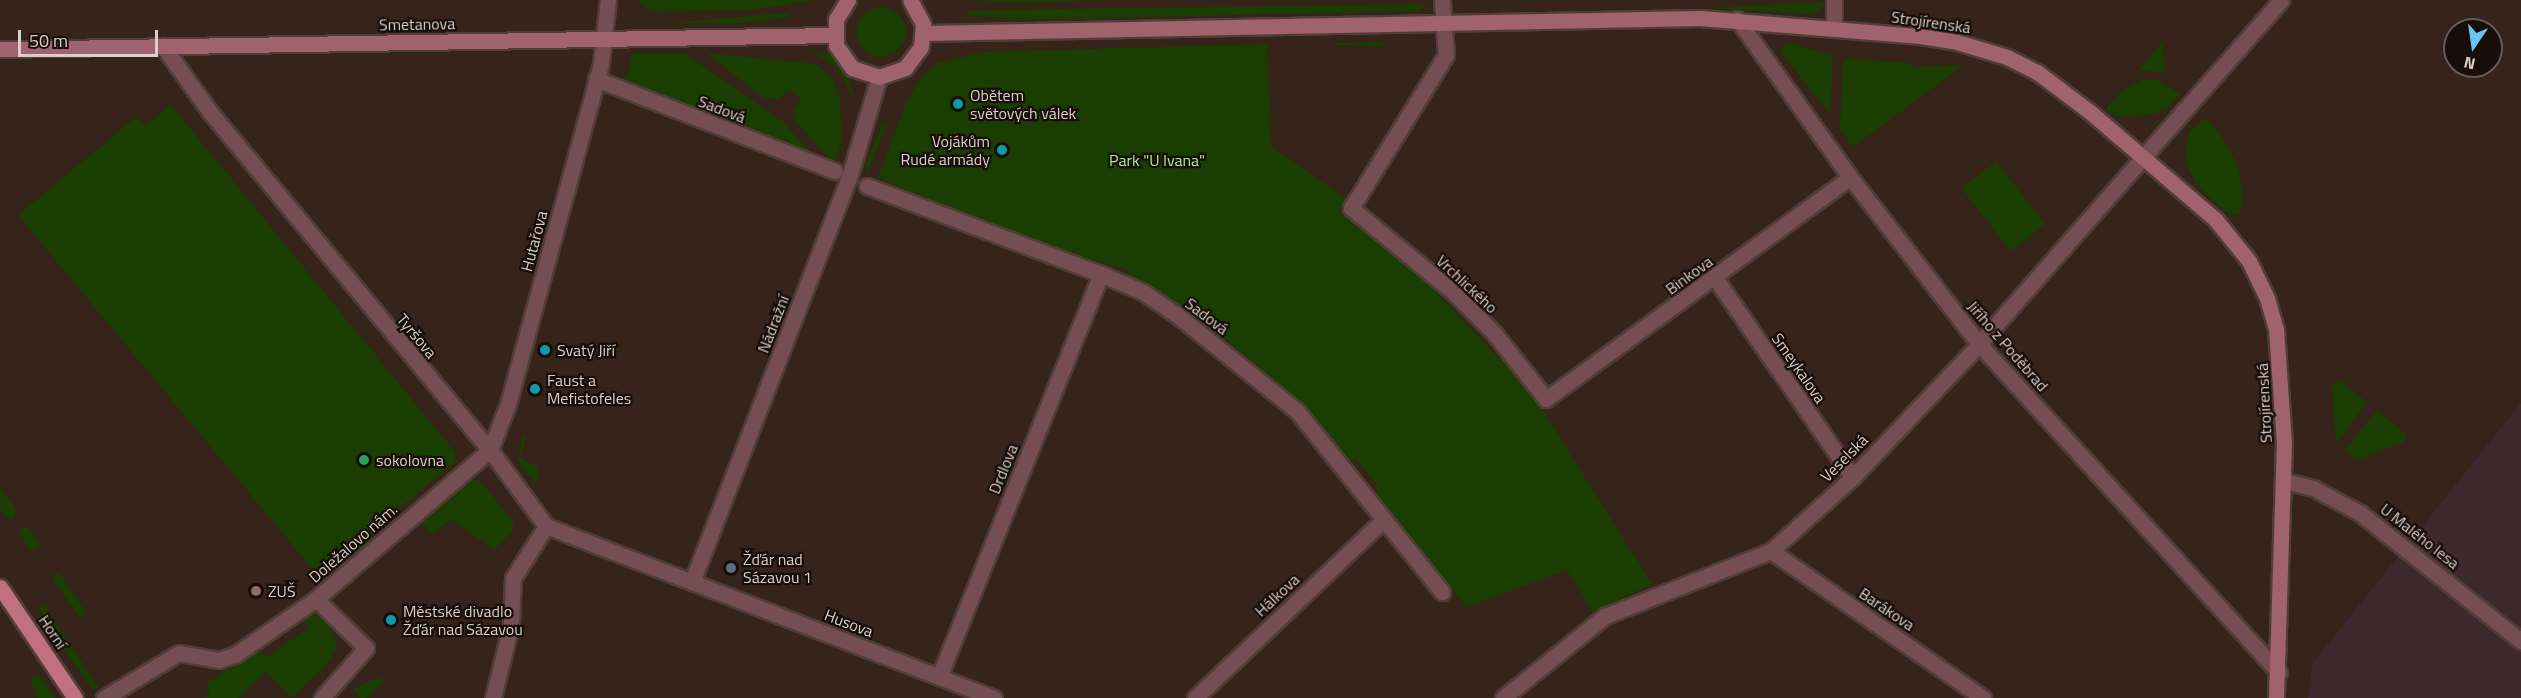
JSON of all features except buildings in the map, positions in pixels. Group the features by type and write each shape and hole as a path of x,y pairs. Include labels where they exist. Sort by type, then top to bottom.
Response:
{"main road":[{"name":"Horní","path":"0,587 75,698"}],"street":[{"name":"Hutařova","path":"490,450 508,404 597,79 608,0"},
{"path":"848,0 836,19 834,35 839,53 852,68 879,77 893,75 910,64 921,46 924,33 921,16 910,0"},
{"path":"1442,0 1444,21"},
{"path":"1834,0 1834,28"},
{"path":"2143,155 2281,0"},
{"name":"Strojírenská","path":"924,33 1444,21 1737,19 1957,42 2007,57 2037,72 2143,155 2233,238 2260,282 2276,329 2285,481 2279,673 2276,698"},
{"name":"Jiřího z Poděbrad","path":"1737,19 1850,177 1979,344 2279,673"},
{"name":"Vrchlického","path":"1444,21 1446,55 1351,208 1452,291 1494,333 1546,399"},
{"name":"Smetanova","path":"0,49 834,35"},
{"name":"Tyršova","path":"163,46 210,112 490,450 546,526"},
{"name":"Nádražní","path":"692,582 849,178 879,77"},
{"name":"Sadová","path":"597,79 835,171"},
{"name":"Veselská","path":"1503,698 1605,616 1771,551 1853,477 1979,344 2143,155"},
{"name":"Binkova","path":"1546,399 1715,278 1850,177"},
{"name":"Sadová","path":"867,186 1101,274 1143,292 1177,315 1298,411 1442,592"},
{"name":"Drdlova","path":"939,677 1101,274"},
{"name":"Smeykalova","path":"1715,278 1853,477"},
{"name":"Doležalovo nám.","path":"322,698 366,648 316,599 490,450"},
{"name":"U Malého lesa","path":"2285,481 2313,488 2368,518 2521,641"},
{"name":"Hálkova","path":"1195,698 1384,519"},
{"path":"493,698 511,624 513,578 546,526 692,582"},
{"name":"Barákova","path":"1771,551 1983,698"},
{"name":"Husova","path":"692,582 994,698"},
{"path":"104,698 178,653 219,660 236,654 316,599"}],"shaded area":[{"path":"2521,403 2521,698 2308,698 2313,663"}],"green space":[{"path":"636,0 816,0 751,10 652,12"},
{"path":"967,0 1117,0 1018,3"},
{"path":"1824,2 1822,9 1811,14 1704,8"},
{"path":"1428,4 1418,11 1022,20 967,15 969,10"},
{"path":"881,7 890,9 901,18 906,32 904,41 895,52 881,57 872,55 861,46 856,32 858,23 867,12"},
{"path":"786,13 791,17 732,24 668,23"},
{"path":"1386,42 1380,47 1335,45 1336,43"},
{"path":"1787,42 1833,56 1830,115 1780,51"},
{"path":"2162,42 2166,73 2139,70"},
{"name":"Park \"U Ivana\"","path":"1267,44 1271,146 1348,200 1532,393 1652,584 1593,612 1567,570 1467,607 1374,495 1378,487 1356,458 1350,462 1290,393 1202,320 1127,277 1129,270 1036,244 1037,239 990,225 878,178 907,101 920,79 937,63 984,52"},
{"path":"809,50 831,55 848,72 854,100 836,67"},
{"path":"684,53 782,121 818,160 621,84 626,79 632,54"},
{"path":"706,53 816,64 833,79 840,98 842,139 836,159 832,162 795,121 794,110 801,99 789,90 779,99 764,98"},
{"path":"1843,58 1910,63 1911,67 1964,65 1853,147 1840,130"},
{"path":"2143,80 2157,80 2180,94 2168,108 2155,114 2123,117 2108,113 2106,108 2121,91"},
{"path":"171,105 455,452 455,462 373,530 371,541 350,559 341,557 318,576 18,215 136,117 146,125"},
{"path":"2206,118 2220,134 2238,165 2244,206 2238,215 2225,212 2196,184 2185,162 2189,131"},
{"path":"883,121 885,129 867,174 865,165"},
{"path":"1996,161 2045,224 2011,251 1961,188"},
{"path":"2339,379 2367,402 2336,444 2332,385"},
{"path":"2377,410 2407,435 2404,442 2357,460 2344,450"},
{"path":"522,436 526,438 520,457 538,467 537,485 518,462"},
{"path":"472,480 480,481 513,520 513,531 494,550 451,519 433,534 421,522"},
{"path":"0,487 16,509 14,519 8,519 0,509"},
{"path":"22,527 29,528 41,546 32,552 19,534"},
{"path":"56,574 60,574 87,613 80,618 53,580"},
{"path":"44,604 99,688 92,689 68,655 38,608"},
{"path":"306,615 316,615 330,624 337,647 327,664 292,698 266,672 238,698 203,698 210,693 206,684 257,648 266,657 309,628 303,618"},
{"path":"38,674 55,698 37,698 30,680"},
{"path":"374,679 385,679 367,698 360,698 353,689"}],"place":[{"name":"Obětem světových válek","path":"958,104"},
{"name":"Vojákům Rudé armády","path":"1002,150"},
{"name":"Svatý Jiří","path":"545,350"},
{"name":"Faust a Mefistofeles","path":"535,389"},
{"name":"sokolovna","path":"364,460"},
{"name":"Žďár nad Sázavou 1","path":"731,568"},
{"name":"ZUŠ","path":"256,591"},
{"name":"Městské divadlo Žďár nad Sázavou","path":"391,620"}]}
